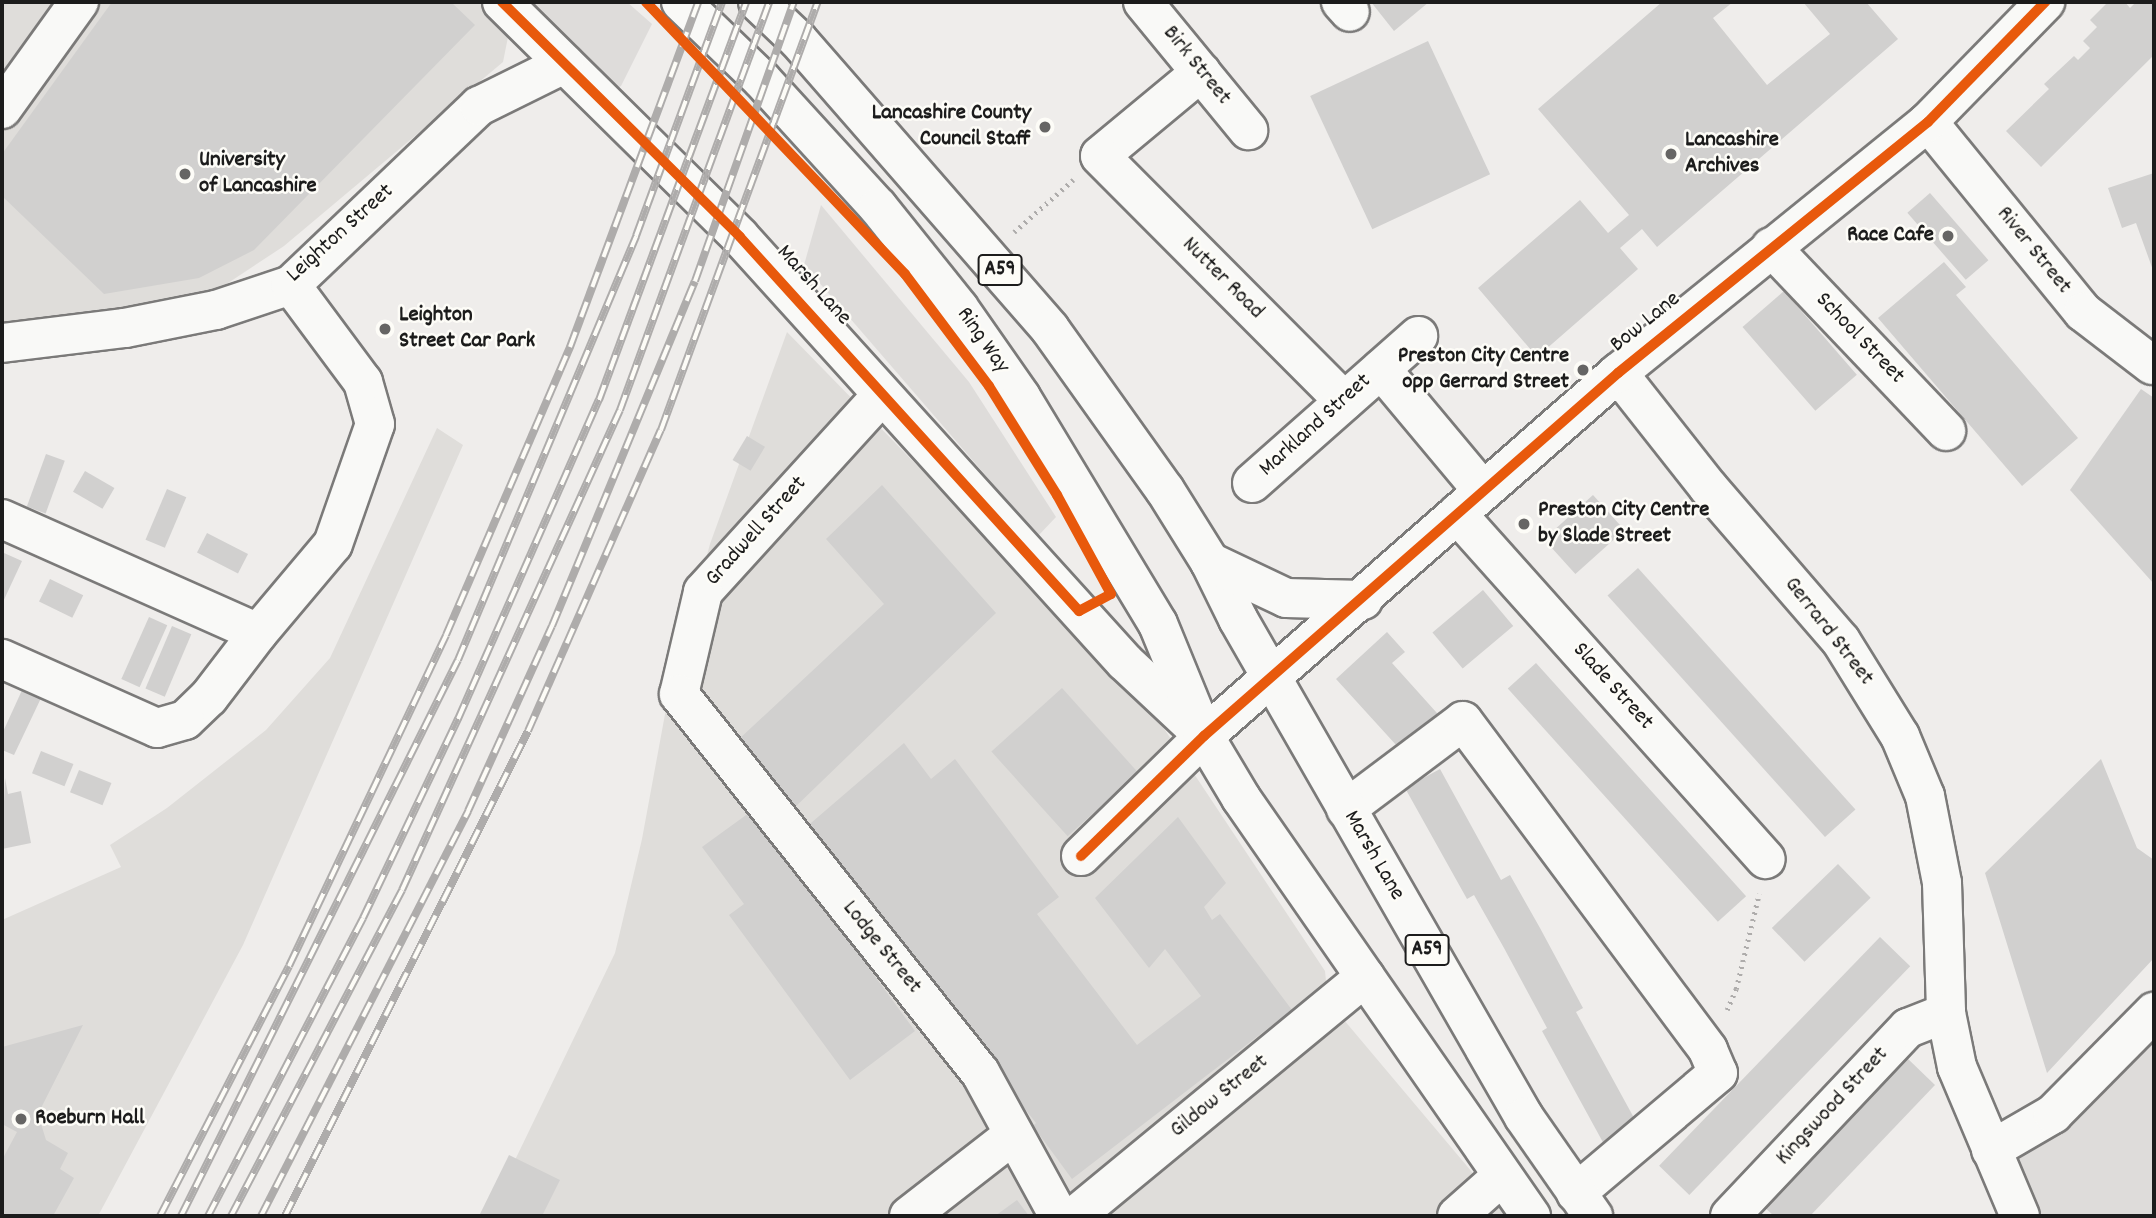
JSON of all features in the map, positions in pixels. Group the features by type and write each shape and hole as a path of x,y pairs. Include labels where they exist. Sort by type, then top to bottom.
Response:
{"main road":[{"path":"2,109 13,68 79,2"},
{"name":"Marsh Lane","path":"502,2 740,237 1125,662 1204,736 1241,798 1531,1216"},
{"name":"Ring Way","path":"681,2 762,80 878,206 967,319 1058,454 1139,591 1163,635 1204,736"},
{"name":"A59","path":"758,2 987,255 1050,329 1165,490 1210,562 1273,676"},
{"name":"Birk Street","path":"1143,2 1248,130"},
{"name":"Bow Lane","path":"1273,676 1363,600 1618,373 1928,122 2045,2"},
{"name":"Leighton Street","path":"2,343 125,328 216,310 290,285 479,106 564,64"},
{"path":"1100,156 1201,72"},
{"name":"River Street","path":"1928,122 2083,312 2152,365"},
{"name":"Nutter Road","path":"1100,156 1344,401"},
{"name":"School Street","path":"1772,247 1946,431"},
{"path":"2,659 157,727 185,720 209,698 258,633 333,544 375,424 363,382 290,285"},
{"name":"Markland Street","path":"1252,483 1418,336"},
{"name":"Markland Street","path":"1381,369 1470,502"},
{"name":"Gerrard Street","path":"1618,373 1708,488 1841,641 1900,736 1925,796 1942,883 1947,1013 1957,1067 2020,1216"},
{"name":"Gradwell Street","path":"679,694 703,592 881,395"},
{"name":"Slade Street","path":"1470,502 1766,859"},
{"path":"2,519 258,633"},
{"path":"1210,562 1286,598 1363,600"},
{"path":"1080,856 1204,736 1273,676"},
{"name":"Marsh Lane","path":"1273,676 1346,809 1524,1117 1585,1205"},
{"name":"Lodge Street","path":"679,694 980,1072 1059,1216"},
{"path":"1346,809 1463,721 1708,1050 1718,1073 1585,1205"},
{"name":"Gildow Street","path":"1075,1216 1365,977"},
{"path":"1991,1150 2053,1114 2154,1012"},
{"name":"Kingswood Street","path":"1730,1216 1908,1028 1947,1013"},
{"path":"909,1216 1013,1135"},
{"path":"1457,1216 1502,1176"}],"path":[{"path":"987,255 1100,156"},
{"path":"1708,1050 1736,989 1766,859"}],"shaded area":[{"name":"University of Lancashire","path":"2,2 482,2 510,27 503,62 284,246 210,295 2,329"},
{"path":"510,2 627,2 652,24 621,86 599,99"},
{"path":"821,205 969,382 1056,517 1038,536 804,265"},
{"path":"787,332 1143,697 1325,971 1328,1001 1509,1216 488,1216 615,953 642,839 668,698 710,544"},
{"path":"437,428 463,445 243,945 98,1216 2,1216 2,920 121,867 110,845 167,808 266,730 330,658"},
{"path":"2154,1022 2154,1216 2028,1216 2001,1155"}],"building":[{"name":"University of Lancashire","path":"112,2 451,2 475,25 254,250 199,278 104,294 2,196 2,154"},
{"path":"1371,2 1429,2 1394,31"},
{"name":"Lancashire Archives","path":"1662,2 1733,2 1713,18 1767,85 1830,34 1803,2 1866,2 1898,39 1657,247 1642,229 1620,248 1638,269 1537,357 1478,288 1580,200 1608,233 1629,215 1538,109"},
{"path":"2108,2 2125,2 2130,8 2136,2 2154,2 2154,55 2041,167 2006,131 2049,89 2044,84 2074,56 2078,60 2090,48 2083,41 2097,27 2090,20"},
{"path":"1428,41 1490,174 1372,229 1310,96"},
{"path":"2154,173 2154,273 2136,223 2122,228 2108,188"},
{"name":"Race Cafe","path":"1930,193 1988,260 1966,280 1907,213"},
{"path":"1944,262 1966,287 1956,295 2078,438 2022,486 1878,318"},
{"path":"1784,291 1857,375 1815,411 1742,327"},
{"path":"2141,389 2154,398 2154,584 2070,490"},
{"path":"747,436 765,447 751,471 733,460"},
{"path":"46,454 65,461 46,513 27,507"},
{"path":"85,471 114,488 102,509 73,492"},
{"path":"882,485 996,613 790,812 738,740 884,604 826,539"},
{"path":"167,489 186,497 165,548 146,540"},
{"path":"1593,495 1624,530 1575,574 1544,539"},
{"path":"207,533 248,554 238,573 197,553"},
{"path":"4,553 22,561 2,604 2,557"},
{"path":"1638,568 1855,810 1825,837 1608,595"},
{"path":"50,579 83,595 72,618 39,601"},
{"path":"1483,590 1513,626 1463,668 1432,632"},
{"path":"149,617 167,625 140,687 121,679"},
{"path":"172,626 191,634 165,697 145,689"},
{"path":"1387,632 1405,652 1392,663 1445,722 1407,757 1336,679"},
{"path":"1536,663 1746,896 1718,922 1508,688"},
{"path":"23,688 42,696 14,755 2,750 2,734"},
{"path":"1062,688 1138,773 1068,836 991,752"},
{"path":"904,743 931,779 955,759 1059,897 1037,914 1137,1045 1201,996 1165,949 1149,968 1095,898 1178,817 1226,883 1204,907 1212,920 1220,914 1292,1010 1072,1179 1033,1126 1036,1123 804,829"},
{"path":"41,751 73,764 64,786 32,773"},
{"path":"2101,759 2137,848 2154,860 2154,958 2047,1073 1985,873"},
{"path":"1440,769 1501,880 1510,875 1540,928 1583,1008 1576,1012 1639,1127 1605,1146 1542,1031 1547,1028 1504,948 1474,895 1467,899 1405,788"},
{"path":"79,770 111,783 102,805 70,792"},
{"path":"5,778 8,794 21,791 31,843 2,849"},
{"path":"753,810 915,1031 850,1080 729,915 744,904 702,847"},
{"path":"1838,864 1871,898 1804,962 1772,928"},
{"path":"1880,937 1910,966 1689,1195 1659,1166"},
{"name":"Roeburn Hall","path":"83,1025 38,1114 46,1140 68,1153 60,1169 74,1178 53,1216 2,1216 2,1160 17,1132 2,1124 2,1047"},
{"path":"1906,1057 1935,1085 1810,1216 1774,1216 1763,1206"},
{"path":"509,1155 560,1180 542,1216 479,1216"},
{"path":"1017,1200 1029,1216 995,1216"}],"railway":[{"path":"160,1216 289,966 446,635 570,347 698,2"},
{"path":"181,1216 458,660 636,236 722,2"},
{"path":"208,1216 363,918 458,719 599,400 746,2"},
{"path":"231,1216 402,890 620,410 769,2"},
{"path":"261,1216 468,811 552,626 695,281 794,2"},
{"path":"285,1216 528,731 661,430 818,2"}],"cycle path":[{"path":"502,2 740,237 1079,611 1111,594 1057,495 989,386 905,274 646,2"},
{"path":"1081,856 1204,736 1618,373 1928,122 2045,2"}],"place":[{"name":"Lancashire County Council Staff","path":"1045,127"},
{"name":"Lancashire Archives","path":"1671,154"},
{"name":"University of Lancashire","path":"185,174"},
{"name":"Race Cafe","path":"1948,236"},
{"name":"Leighton Street Car Park","path":"385,329"},
{"name":"Preston City Centre opp Gerrard Street","path":"1583,370"},
{"name":"Preston City Centre by Slade Street","path":"1524,524"},
{"name":"Roeburn Hall","path":"21,1119"}]}
